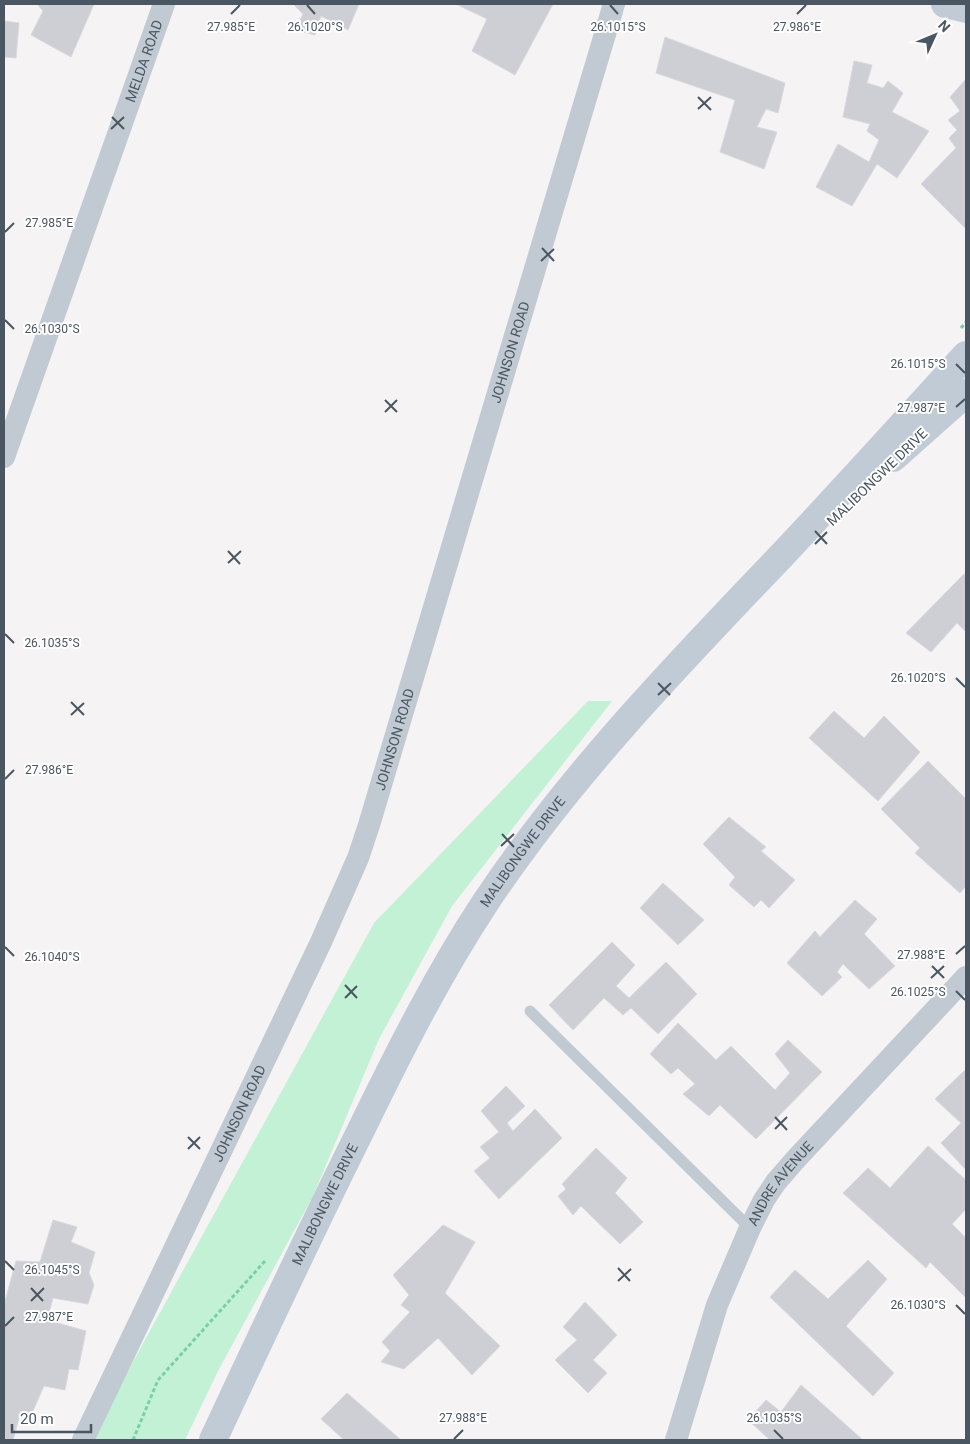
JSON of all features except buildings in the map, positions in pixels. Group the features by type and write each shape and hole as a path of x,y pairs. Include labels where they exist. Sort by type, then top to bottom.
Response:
{"main road":[{"path":"945,4 966,9"},
{"name":"MALIBONGWE DRIVE","path":"213,1440 333,1186 400,1050 486,901 554,809 595,759 692,650 966,355"},
{"name":"MALIBONGWE DRIVE","path":"228,1440 412,1056 473,946 498,907 591,786 702,659 873,478 898,453 966,393"}],"street":[{"name":"MELDA ROAD","path":"4,457 164,4"},
{"name":"JOHNSON ROAD","path":"83,1440 321,942 358,858 614,4"},
{"name":"ANDRE AVENUE","path":"676,1440 717,1305 764,1200 776,1182 966,977"}],"lane":[{"path":"530,1011 750,1228"}],"path":[{"path":"133,1440 158,1380 269,1257"}],"green space":[{"path":"588,701 612,701 452,906 379,1039 313,1196 218,1371 185,1440 90,1440 374,923"}]}
